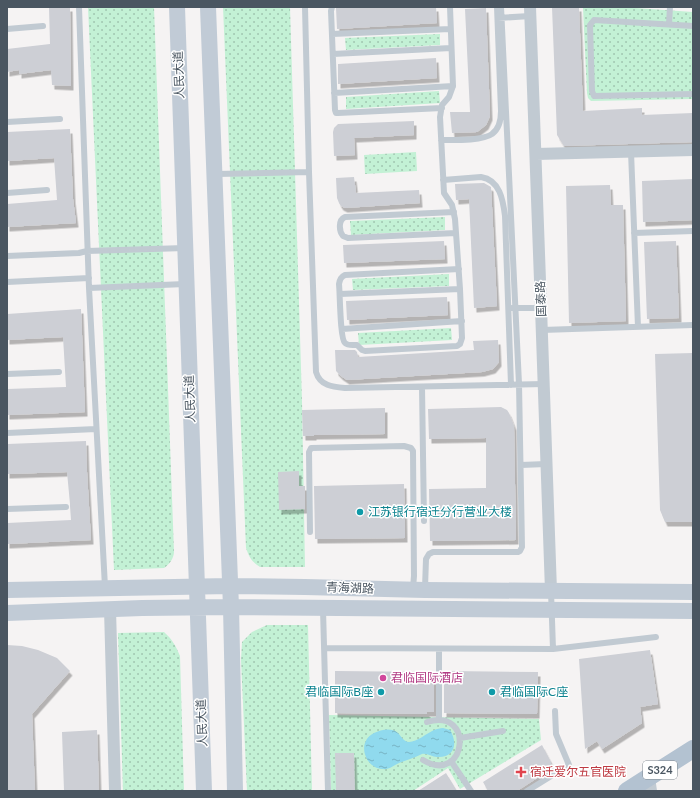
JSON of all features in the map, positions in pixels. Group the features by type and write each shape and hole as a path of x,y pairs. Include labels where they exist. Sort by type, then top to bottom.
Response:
{"main road":[{"name":"人民大道","path":"177,7 204,791"},
{"path":"208,7 231,607 235,791"},
{"name":"青海湖路","path":"7,590 230,586 419,590 693,592"},
{"name":"青海湖路","path":"7,613 198,607 693,612"},
{"name":"S324","path":"627,791 650,784 693,749"}],"street":[{"name":"国泰路","path":"530,12 551,591"},
{"path":"536,154 693,150"},
{"path":"110,609 115,791"}],"lane":[{"path":"80,7 88,278 105,588"},
{"path":"305,7 309,172 317,378 324,384 345,388 544,384"},
{"path":"332,7 332,54 336,113 442,108"},
{"path":"450,7 453,86 449,97 442,105 440,116 444,193 448,198 454,212 459,269 462,338 460,344 457,346 364,351 357,345 348,345 344,342 340,281 345,275 459,269"},
{"path":"419,590 426,559 429,554 433,552 518,552 521,549 522,542 516,308 499,18 497,7"},
{"path":"441,140 487,137 496,130 499,124 501,111 499,18 501,7"},
{"path":"668,24 670,7"},
{"path":"499,18 530,12"},
{"path":"693,26 594,20 590,25 592,91 594,96 693,94"},
{"path":"7,30 43,26"},
{"path":"332,34 450,29"},
{"path":"332,54 451,48"},
{"path":"334,93 453,86"},
{"path":"7,122 60,119"},
{"path":"631,152 638,327"},
{"path":"214,174 309,172"},
{"path":"443,180 481,178 490,180 494,183 502,196 504,204 511,385"},
{"path":"7,192 47,190"},
{"path":"454,212 345,217 340,221 341,232 343,236 348,238 456,233"},
{"path":"634,233 693,231"},
{"path":"7,256 79,253 87,251 185,248"},
{"path":"7,282 88,278"},
{"path":"89,288 186,284"},
{"path":"340,294 460,289"},
{"path":"508,309 541,308"},
{"path":"342,329 462,321"},
{"path":"542,330 693,325"},
{"path":"7,374 59,372"},
{"path":"422,387 424,521"},
{"path":"7,432 96,429"},
{"path":"310,532 309,452 312,448 404,446 411,448 413,451 414,576 419,590"},
{"path":"521,465 546,464"},
{"path":"7,508 66,507"},
{"path":"551,591 553,649"},
{"path":"323,608 328,791"},
{"path":"324,648 553,649 656,637"},
{"path":"439,649 439,720"},
{"path":"527,791 569,765 556,734 556,711"},
{"path":"423,760 429,764 444,764 451,761 459,748 459,734 455,727 449,722 434,719 427,722"},
{"path":"460,738 503,731"},
{"path":"451,761 471,791"}],"green space":[{"path":"88,7 154,7 174,552 171,561 164,568 114,570"},
{"path":"223,7 290,7 302,401 305,567 260,567 251,559 246,548"},
{"path":"584,7 621,7 693,12 693,99 591,101 588,98 587,93"},
{"path":"440,34 440,45 346,50 345,38"},
{"path":"439,91 440,103 346,109 346,97"},
{"path":"416,152 417,171 365,174 364,155"},
{"path":"445,217 445,230 351,235 350,221"},
{"path":"449,274 449,286 353,290 352,279"},
{"path":"451,328 452,340 359,345 358,333"},
{"path":"267,625 308,625 312,791 247,791 241,660 242,642 252,632"},
{"path":"164,632 174,643 180,656 184,791 123,791 118,633"},
{"path":"329,715 539,719 541,740 460,789 448,768 413,791 331,791"}],"water":[{"path":"443,728 450,730 454,740 453,749 448,755 443,757 435,757 422,754 384,769 376,768 367,760 364,748 365,742 368,737 374,733 392,730 398,733 407,742 412,742 434,730"}],"building":[{"path":"49,7 70,7 71,86 52,85 51,70 19,74 19,70 7,72 7,49 50,44"},
{"path":"436,7 437,23 337,29 336,8"},
{"path":"552,7 579,7 583,111 642,108 642,115 693,113 693,142 564,146 557,135"},
{"path":"486,8 490,116 486,125 477,132 452,133 450,112 470,112 465,9"},
{"path":"436,58 437,78 338,84 338,64"},
{"path":"414,121 414,135 354,138 355,155 334,156 333,132 334,128 338,124"},
{"path":"70,129 73,199 76,223 7,227 7,204 57,200 54,158 7,161 7,132"},
{"path":"354,177 356,193 419,190 420,203 345,208 341,206 337,198 336,178"},
{"path":"693,179 693,220 643,222 642,181"},
{"path":"484,183 491,187 497,306 474,308 469,199 456,200 455,184"},
{"path":"610,185 611,205 623,205 626,321 569,323 566,186"},
{"path":"444,241 445,259 344,263 343,245"},
{"path":"676,241 679,318 647,319 644,242"},
{"path":"447,297 448,315 347,320 346,301"},
{"path":"81,309 85,412 7,415 7,389 66,387 63,337 7,340 7,314"},
{"path":"498,340 499,362 493,369 482,372 347,380 336,371 335,350 355,350 358,357 474,350 473,341"},
{"path":"693,353 693,522 665,522 660,510 655,354"},
{"path":"501,407 507,410 514,426 516,540 430,541 429,489 486,488 486,438 429,439 428,409"},
{"path":"385,408 385,434 303,436 302,410"},
{"path":"86,441 91,540 7,544 7,523 71,520 67,472 7,474 7,444"},
{"path":"299,471 299,486 305,486 305,509 279,510 278,472"},
{"name":"江苏银行宿迁分行营业大楼","path":"404,484 405,538 315,539 314,486"},
{"path":"7,645 22,646 38,650 57,658 70,671 32,714 35,791 7,791"},
{"path":"650,650 658,704 640,707 642,723 602,749 597,741 585,749 579,659"},
{"name":"君临国际B座","path":"335,671 434,672 434,712 427,712 427,714 335,713"},
{"name":"君临国际C座","path":"444,672 538,672 537,714 444,713"},
{"path":"97,730 99,791 64,791 62,732"},
{"path":"542,745 551,762 548,771 517,791 488,791 483,782"},
{"path":"335,753 354,753 355,791 336,791"},
{"path":"446,773 457,791 418,791"}],"place":[{"name":"江苏银行宿迁分行营业大楼","path":"360,512"},
{"name":"君临国际酒店","path":"383,678"},
{"name":"君临国际B座","path":"381,692"},
{"name":"君临国际C座","path":"492,692"},
{"name":"宿迁爱尔五官医院","path":"521,772"}]}
